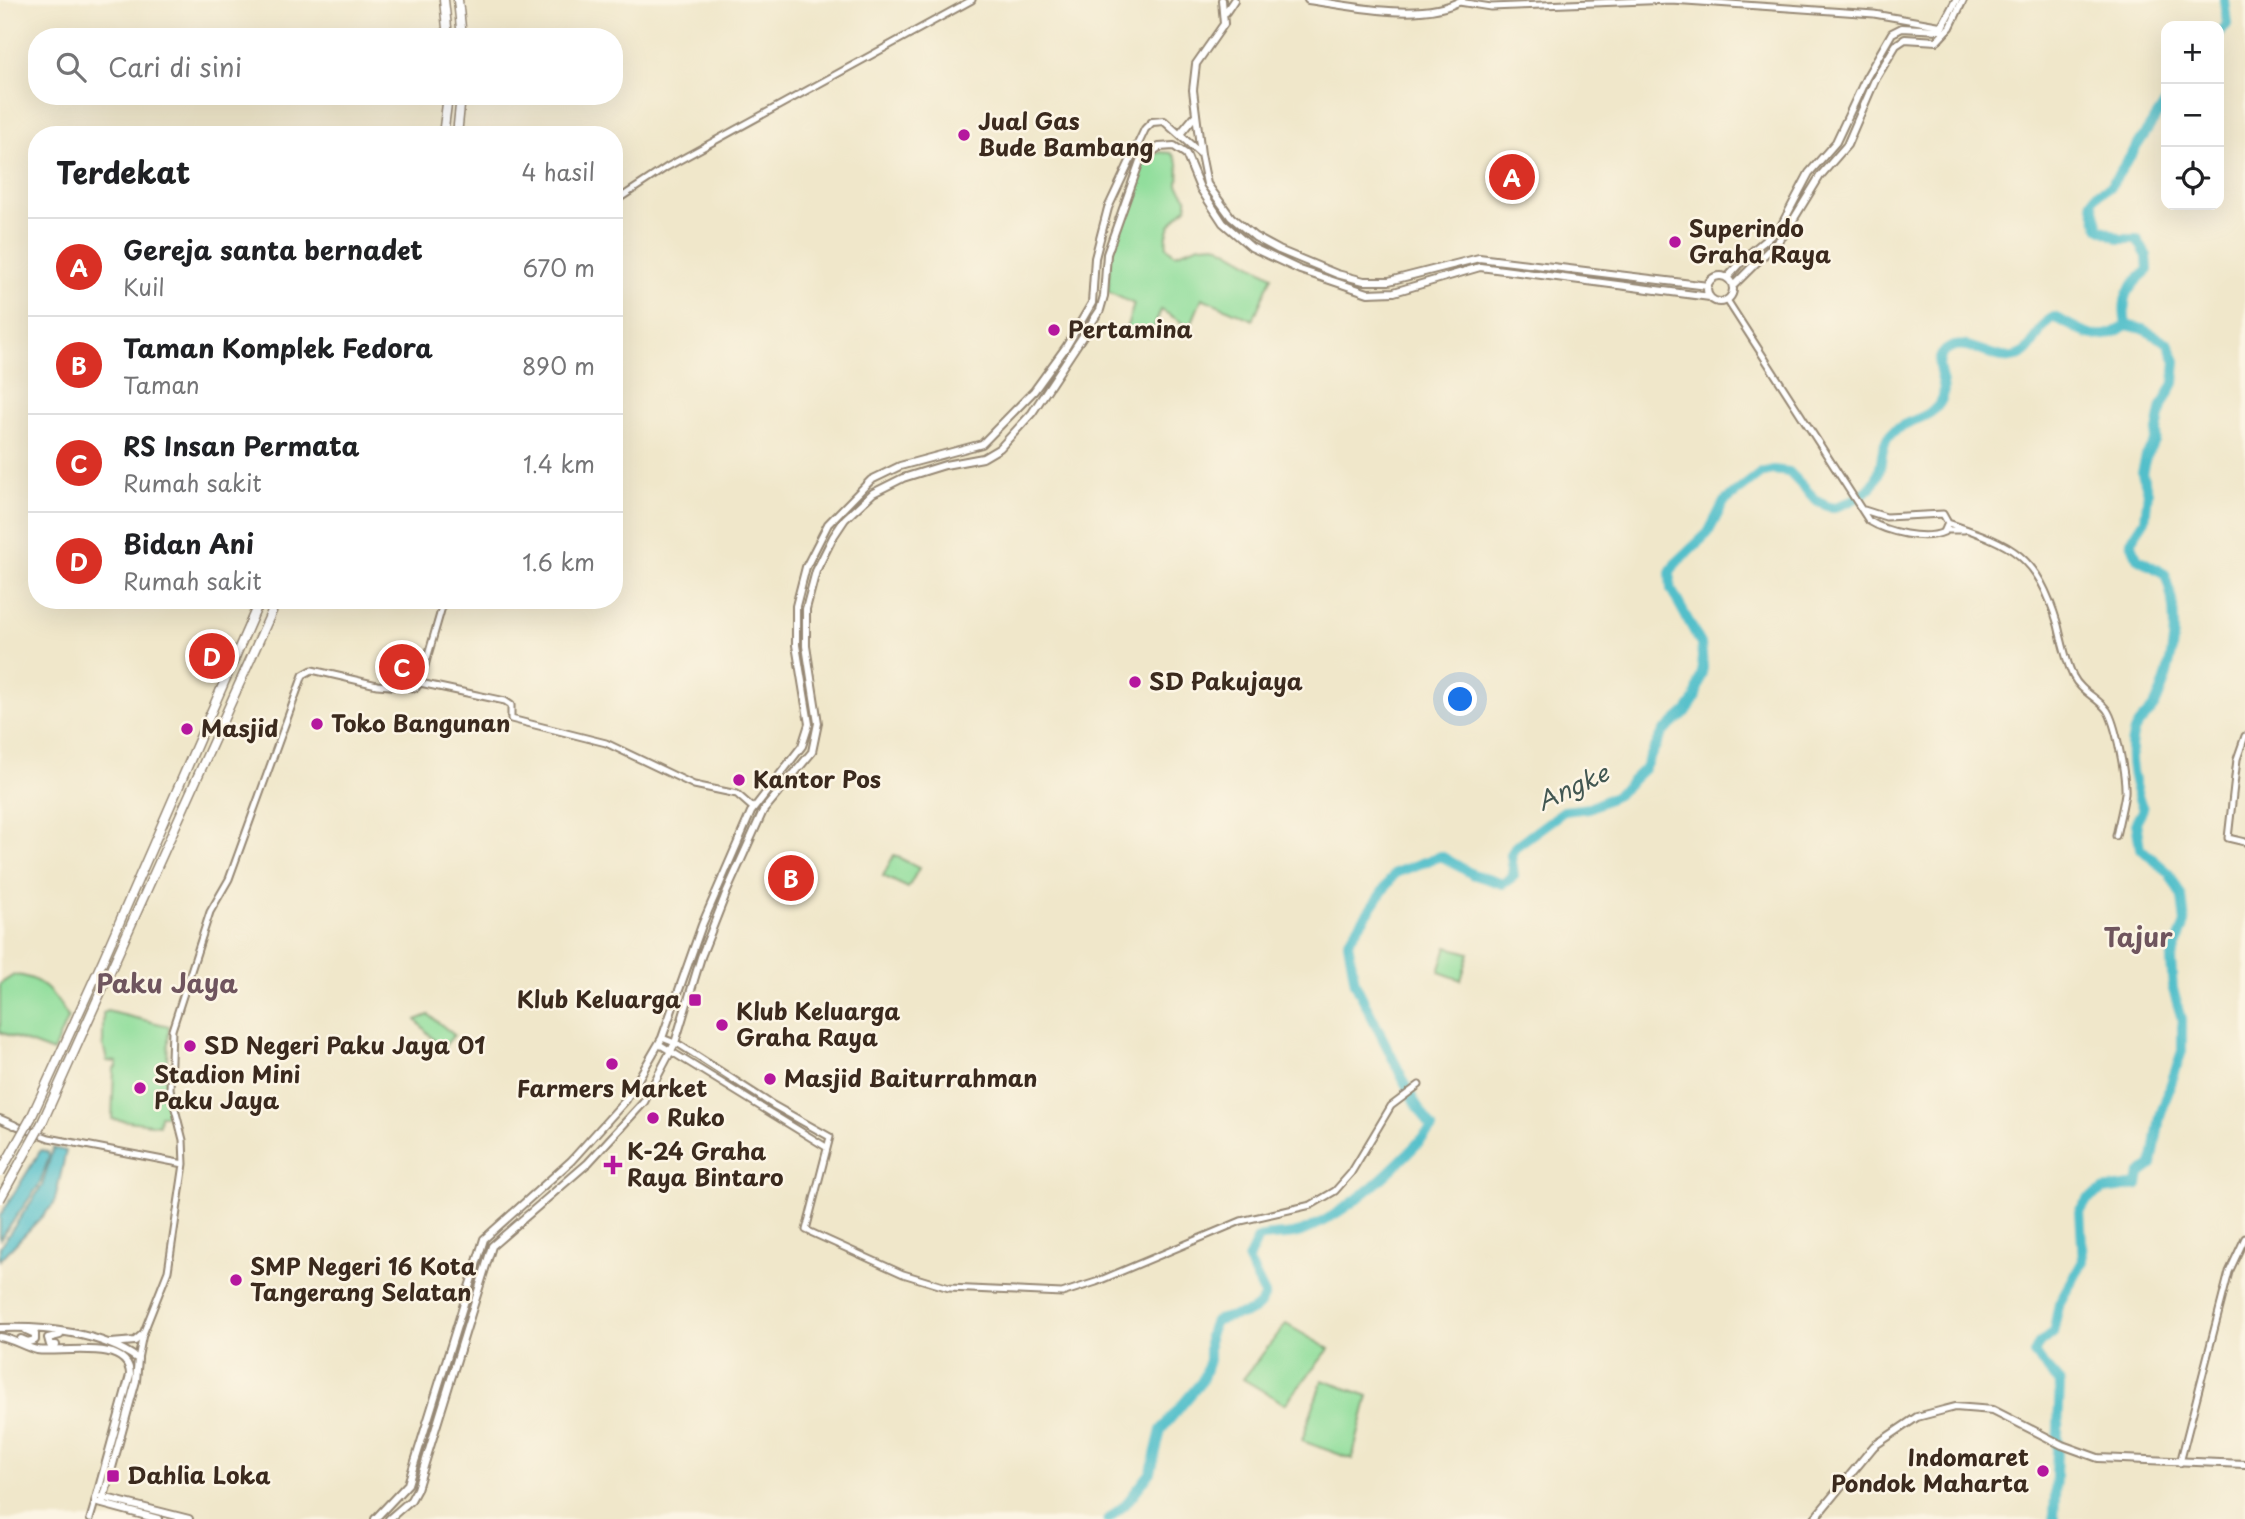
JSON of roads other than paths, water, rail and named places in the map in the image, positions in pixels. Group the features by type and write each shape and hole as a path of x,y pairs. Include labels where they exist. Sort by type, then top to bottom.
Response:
{"highway":[{"path":"444,0 447,28"},
{"path":"458,0 461,28"},
{"path":"444,126 447,105"},
{"path":"458,126 460,105"},
{"path":"0,1173 31,1118 103,960 256,609"},
{"path":"0,1199 41,1123 273,609"}],"main road":[{"path":"1222,0 1226,12"},
{"path":"1234,0 1226,12 1219,35 1196,64 1194,117 1209,186 1230,217 1255,237 1337,275 1363,281 1389,281 1479,258 1708,286"},
{"path":"1308,0 1372,9 1415,11 1460,1"},
{"path":"389,1519 411,1500 417,1489 492,1245 589,1163 643,1102 676,1043 701,957 763,811 812,752 818,733 806,646 806,609 816,571 833,537 845,519 873,493 903,478 945,464 983,458 1000,448 1032,413 1100,310 1104,296 1107,254 1140,161 1159,147 1174,146 1186,154 1201,190 1223,223 1251,247 1300,270 1368,293 1394,292 1480,267 1710,297 1720,302 1727,300 1732,294 1733,286 1780,228 1809,173 1836,142 1866,78 1892,33 1902,28 1936,32 1947,26 1956,0"},
{"path":"1727,278 1788,231 1820,176 1847,145 1875,80 1896,45 1905,39 1937,41 1964,0"},
{"path":"1180,134 1194,117"},
{"path":"374,1519 408,1484 484,1239 571,1161 619,1111 660,1041 702,925 753,808 802,746 808,732 796,645 796,606 806,567 828,524 871,480 900,466 982,444 1034,391 1066,347 1092,303 1095,258 1108,208 1145,129 1152,122 1164,121 1201,154"},
{"path":"1201,190 1209,186"},
{"path":"1108,208 1121,213"},
{"path":"1479,258 1480,267"},
{"path":"1708,286 1717,276 1727,278 1733,286"},
{"path":"1708,286 1710,297"},
{"path":"664,1030 669,1037 678,1034"},
{"path":"0,1119 14,1125"},
{"path":"0,1328 14,1327 66,1334 109,1343 135,1341 143,1334"},
{"path":"4,1337 28,1342 35,1340 35,1334 14,1327"},
{"path":"66,1334 51,1336 48,1343 68,1348"},
{"path":"4,1337 36,1349 83,1348 118,1356 130,1367 98,1502"},
{"path":"98,1502 136,1381 138,1359 109,1343"},
{"path":"1814,1519 1874,1446 1903,1424 1927,1413 1955,1407 1993,1410 2056,1442 2098,1458 2245,1464"},
{"path":"98,1502 158,1519"},
{"path":"98,1502 189,1519"}],"street":[{"path":"623,196 667,167 972,0"},
{"path":"1460,1 1490,7 1671,0 1874,14 1947,26"},
{"path":"1727,300 1869,521 1920,535 1938,535 1947,526"},
{"path":"1863,509 1886,517 1943,514 1947,526"},
{"path":"1947,526 1971,531 2020,554 2038,574 2049,595 2074,677 2084,692 2108,712 2124,783 2116,835"},
{"path":"138,1359 143,1334 169,1271 184,1164 183,1140 170,1088 172,1030 207,920 229,879 303,675 308,671 315,671 401,689 416,688 420,683 441,609"},
{"path":"420,683 505,701 511,705 511,719 606,744 694,785 737,794 753,808"},
{"path":"808,732 818,733"},
{"path":"2245,736 2237,759 2228,838 2245,842"},
{"path":"660,1041 676,1043 773,1105 830,1137 806,1225 810,1233 903,1274 949,1288 1050,1294 1083,1287 1241,1221 1311,1205 1335,1191 1351,1173 1391,1106 1417,1086"},
{"path":"660,1041 826,1147"},
{"path":"14,1125 49,1138 184,1164"},
{"path":"2180,1463 2229,1272 2245,1238"},
{"path":"90,1519 98,1502"}],"water":[{"path":"53,1148 66,1151 54,1204 0,1260 0,1247 42,1186"},
{"path":"41,1150 48,1152 49,1157 39,1185 0,1239 0,1216"}],"waterway":[{"path":"2224,0 2227,24 2224,28"},
{"name":"Angke","path":"1108,1519 1125,1505 1151,1472 1161,1430 1202,1381 1209,1360 1209,1335 1215,1321 1244,1314 1261,1303 1265,1295 1248,1260 1258,1238 1301,1232 1338,1212 1388,1173 1432,1128 1414,1101 1355,983 1348,942 1395,873 1441,856 1472,874 1503,884 1514,876 1511,855 1515,847 1564,811 1589,808 1617,795 1644,769 1663,732 1687,711 1695,699 1703,668 1701,644 1671,589 1670,573 1675,564 1708,533 1724,502 1761,473 1773,470 1789,472 1818,502 1832,508 1845,503 1865,492 1875,481 1889,436 1938,406 1944,393 1940,358 1951,347 1968,346 1996,356 2014,357 2027,350 2043,326 2054,317 2081,331 2098,336 2116,332 2126,325 2125,300 2130,288 2148,270 2147,256 2137,239 2120,239 2099,228 2092,201 2097,194 2110,187 2161,110"},
{"path":"2054,1519 2060,1383 2034,1354 2039,1344 2053,1333 2059,1304 2083,1261 2080,1210 2088,1199 2103,1190 2138,1185 2140,1174 2152,1165 2160,1116 2182,1051 2182,1019 2173,989 2171,960 2185,923 2182,897 2169,873 2140,848 2136,822 2143,809 2131,763 2134,731 2155,705 2162,690 2173,641 2173,606 2165,574 2137,558 2131,541 2145,520 2148,492 2142,473 2146,456 2155,441 2162,406 2174,383 2176,361 2168,343 2143,329 2126,325"}],"place":[{"name":"Jual Gas Bude Bambang","path":"964,135"},
{"name":"Gereja santa bernadet","path":"1512,177"},
{"name":"Superindo Graha Raya","path":"1675,242"},
{"name":"Pertamina","path":"1054,330"},
{"name":"Bidan Ani","path":"212,656"},
{"name":"RS Insan Permata","path":"402,667"},
{"name":"SD Pakujaya","path":"1135,682"},
{"name":"Toko Bangunan","path":"317,724"},
{"name":"Masjid","path":"187,729"},
{"name":"Kantor Pos","path":"739,780"},
{"name":"Taman Komplek Fedora","path":"791,878"},
{"name":"Klub Keluarga","path":"695,1000"},
{"name":"Klub Keluarga Graha Raya","path":"722,1025"},
{"name":"SD Negeri Paku Jaya 01","path":"190,1046"},
{"name":"Farmers Market","path":"612,1064"},
{"name":"Masjid Baiturrahman","path":"770,1079"},
{"name":"Stadion Mini Paku Jaya","path":"140,1088"},
{"name":"Ruko","path":"653,1118"},
{"name":"K-24 Graha Raya Bintaro","path":"613,1165"},
{"name":"SMP Negeri 16 Kota Tangerang Selatan","path":"236,1280"},
{"name":"Indomaret Pondok Maharta","path":"2043,1471"},
{"name":"Dahlia Loka","path":"113,1476"}],"district":[{"name":"Tajur","path":"2138,938"},
{"name":"Paku Jaya","path":"167,984"}]}
